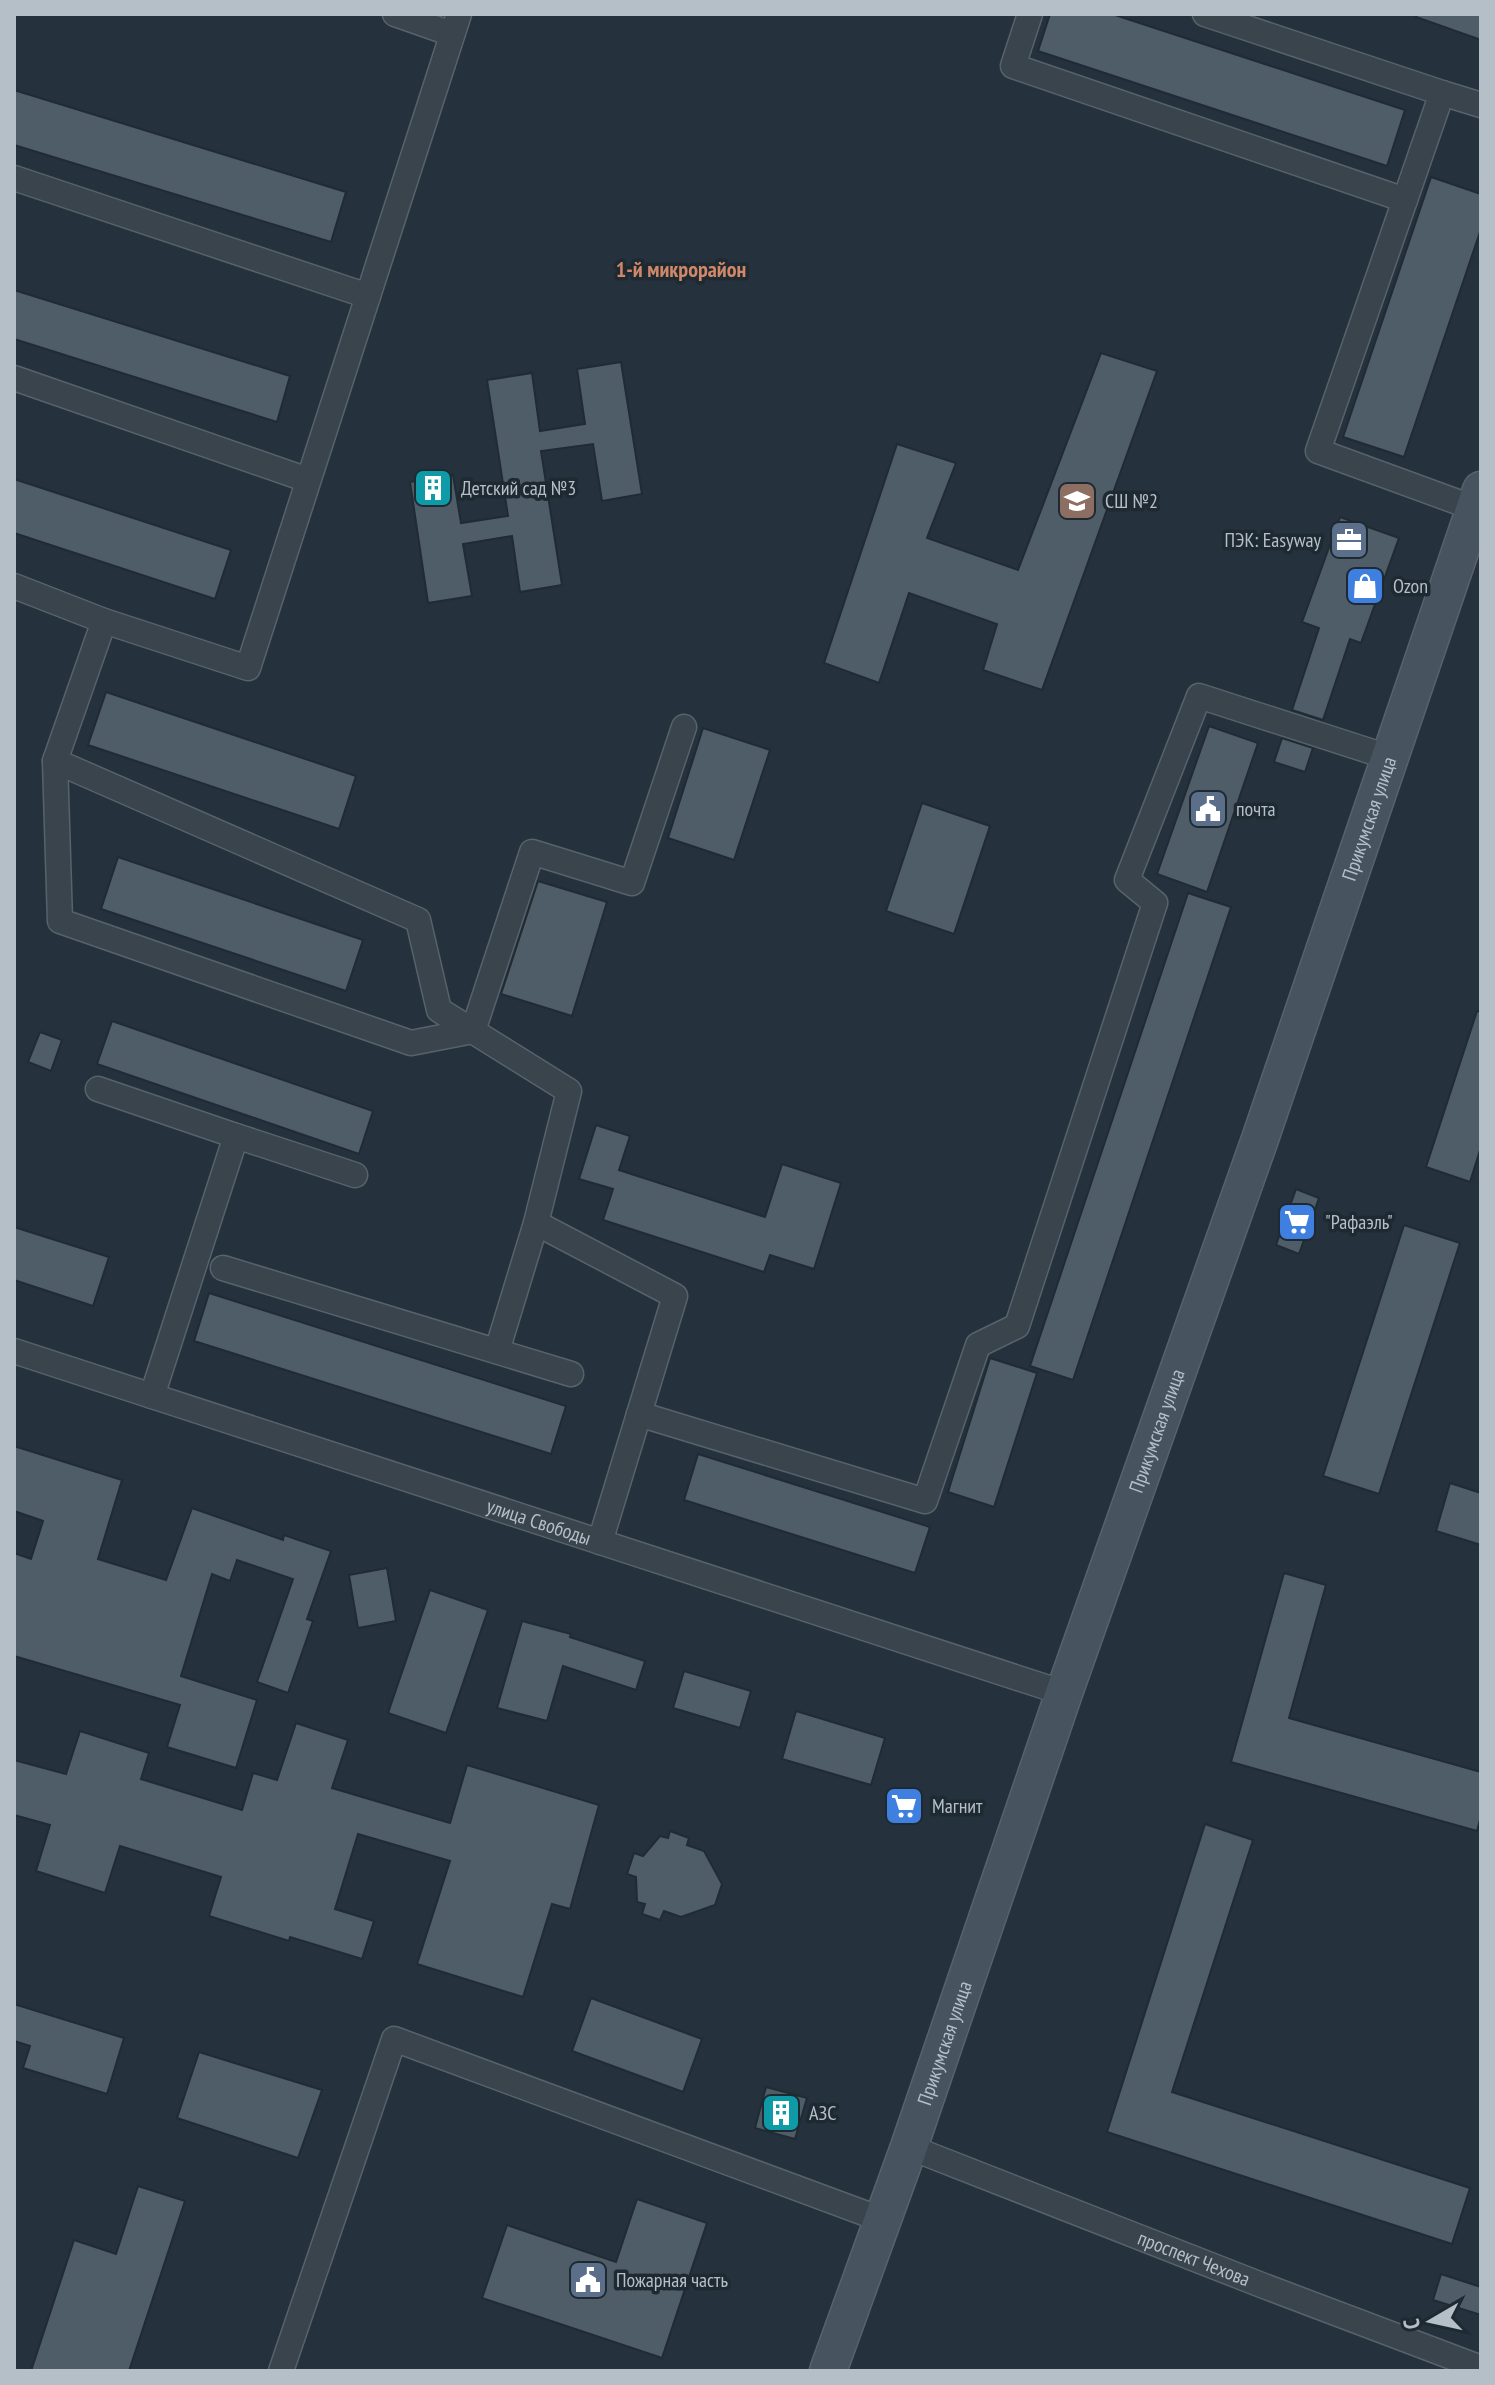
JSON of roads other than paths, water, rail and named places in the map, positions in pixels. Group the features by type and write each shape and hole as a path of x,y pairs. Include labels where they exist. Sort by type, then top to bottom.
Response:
{"main road":[{"name":"Прикумская улица","path":"828,2371 1260,1139 1478,499"}],"street":[{"path":"14,586 104,621 248,668 456,24 395,14"},
{"path":"1030,14 1013,66 1405,200"},
{"path":"1205,14 1481,105"},
{"path":"1442,93 1318,451 1478,499"},
{"path":"14,178 368,296"},
{"path":"14,378 308,480"},
{"path":"104,621 55,761 60,921 411,1043 473,1031"},
{"path":"639,1414 925,1501 978,1345 1017,1326 1155,903 1127,880 1199,696 1388,757"},
{"path":"473,1031 532,852 632,883 684,727"},
{"path":"55,761 418,920 439,1010 569,1091 536,1223 497,1351"},
{"path":"98,1089 355,1175"},
{"path":"152,1396 236,1136"},
{"path":"536,1223 675,1296 600,1542"},
{"path":"223,1268 571,1374"},
{"name":"улица Свободы","path":"14,1351 1064,1693"},
{"path":"281,2371 394,2039 883,2220"},
{"name":"проспект Чехова","path":"909,2147 1481,2368"}],"place":[{"name":"Детский сад №3","path":"433,488"},
{"name":"СШ №2","path":"1077,501"},
{"name":"ПЭК: Easyway","path":"1349,540"},
{"name":"Ozon","path":"1365,586"},
{"name":"почта","path":"1208,809"},
{"name":"\"Рафаэль\"","path":"1297,1222"},
{"name":"Магнит","path":"904,1806"},
{"name":"АЗС","path":"781,2113"},
{"name":"Пожарная часть","path":"588,2280"}],"district":[{"name":"1-й микрорайон","path":"681,269"}]}
